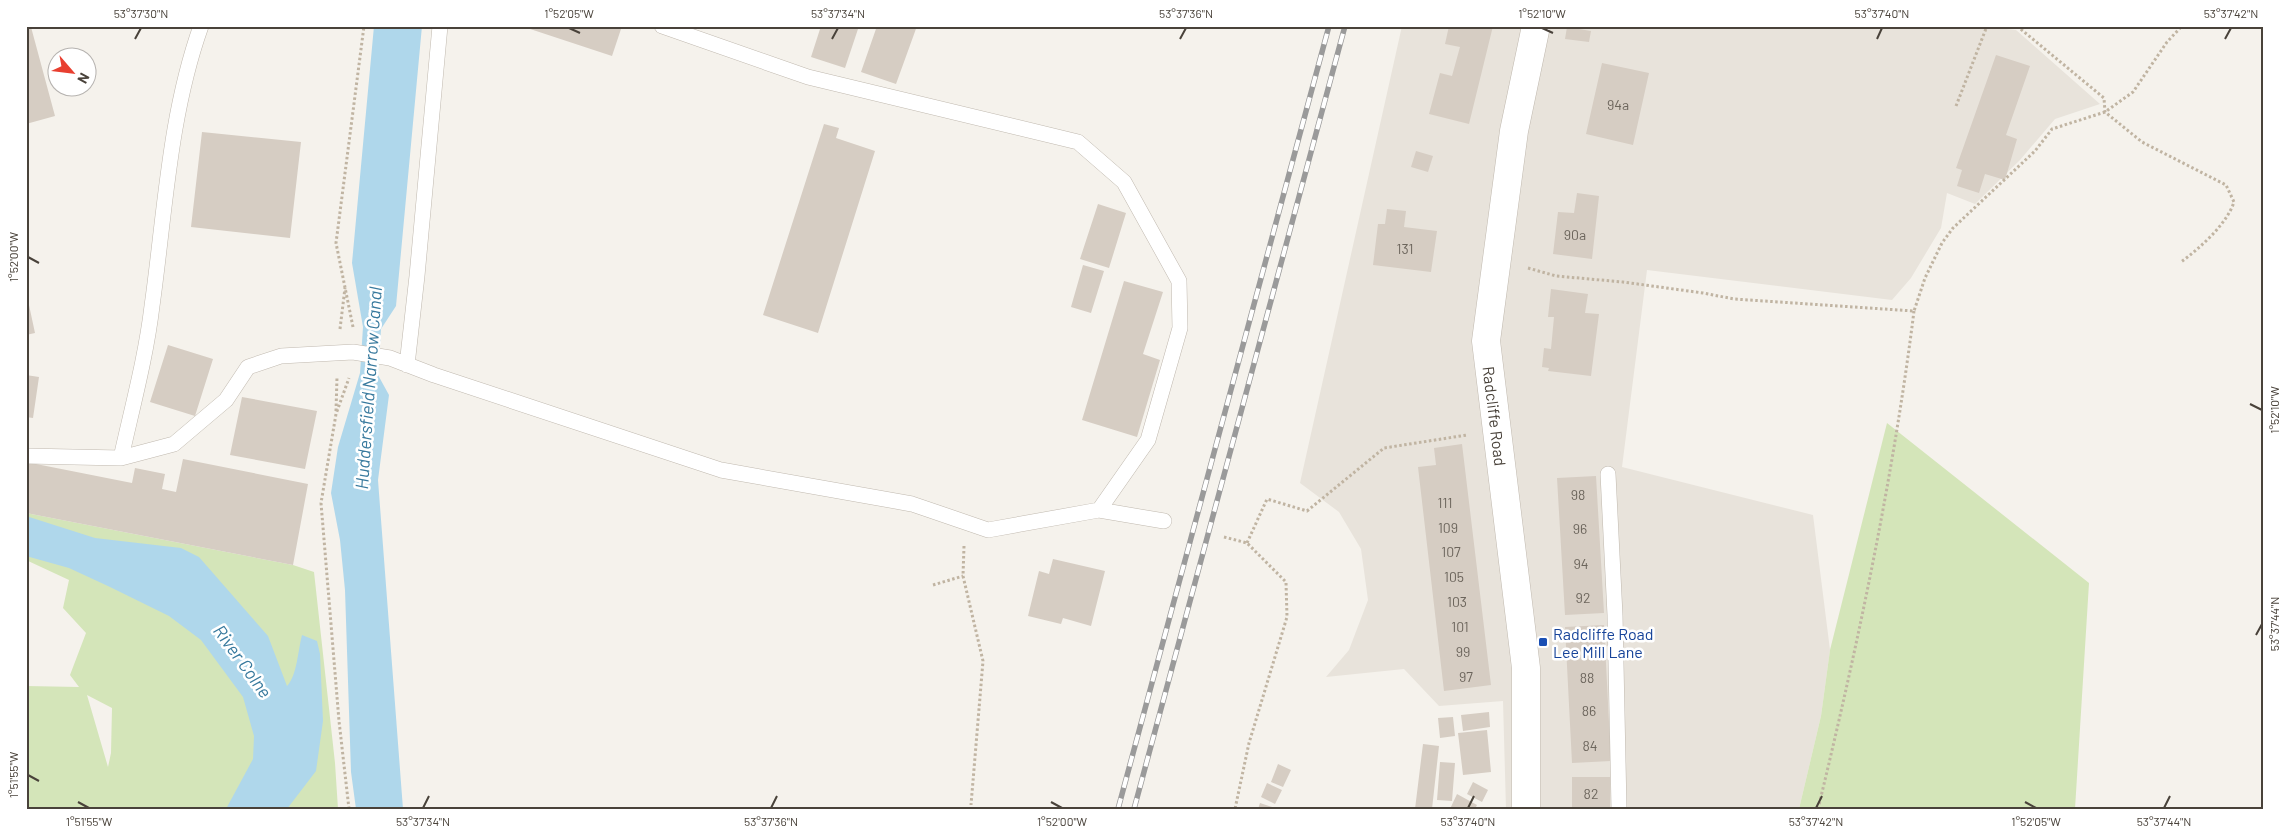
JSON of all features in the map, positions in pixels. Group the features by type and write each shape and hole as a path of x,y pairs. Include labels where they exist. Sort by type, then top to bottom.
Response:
{"street":[{"name":"Radcliffe Road","path":"1526,809 1526,668 1488,432 1486,341 1514,131 1536,26"}],"lane":[{"path":"121,458 152,309 175,126 193,50 201,26"},
{"path":"407,365 418,276 440,26"},
{"path":"662,26 808,76 1078,142 1124,182 1178,281 1180,328 1148,440 1099,510"},
{"path":"26,456 121,458 174,444 226,400 248,367 281,356 352,352 390,358 722,470 912,504 988,530 1099,510 1164,521"},
{"path":"1608,474 1615,615 1619,809"}],"path":[{"path":"352,352 352,323 336,243 364,26"},
{"path":"1956,106 1987,26"},
{"path":"2016,26 2104,98 2105,112 2142,142 2226,185 2234,202 2230,216 2196,251 2181,262"},
{"path":"1818,809 1859,632 1902,408 1914,311 1925,278 1942,243 1953,228 2035,151 2052,129 2105,112 2133,92 2166,42 2182,26"},
{"path":"1498,260 1556,276 1623,282 1734,299 1914,311"},
{"path":"345,285 337,352 336,414 322,503 339,721 349,809"},
{"path":"336,414 353,369"},
{"path":"1247,543 1267,499 1307,511 1384,448 1452,437"},
{"path":"965,523 963,576 983,661 971,806"},
{"path":"1224,537 1247,543 1286,582 1287,617 1249,743 1235,809"},
{"path":"933,585 963,576"}],"shaded area":[{"path":"1402,26 1978,26 2016,30 2100,104 2055,119 2020,160 1975,204 1947,193 1941,228 1911,278 1892,300 1647,270 1622,467 1813,515 1830,650 1821,716 1799,809 1506,809 1503,701 1439,706 1404,669 1326,677 1349,650 1368,600 1361,549 1339,512 1300,483"}],"green space":[{"path":"1887,423 2089,583 2075,809 1799,809 1821,716 1830,650"},
{"path":"26,513 293,565 314,572 335,763 338,809 26,809 26,686 79,687 70,675 86,633 63,608 69,580 26,560","holes":["87,695 112,708 111,753 108,767"]}],"water":[{"name":"Huddersfield Narrow Canal","path":"374,26 422,26 396,306 381,329 378,375 389,395 378,480 403,809 356,809 351,772 345,590 340,540 331,493 338,447 360,373 363,327 352,263"},
{"name":"River Colne","path":"26,516 95,538 181,548 199,557 268,636 287,686 293,676 302,635 317,641 320,654 323,721 316,771 287,809 226,809 253,759 254,736 243,697 201,640 169,616 110,587 69,568 26,556"}],"building":[{"path":"521,26 622,26 612,56"},
{"path":"821,26 859,26 845,68 811,57"},
{"path":"877,26 917,26 896,84 861,72"},
{"path":"1449,26 1493,26 1469,124 1429,114 1440,73 1452,76 1460,47 1445,44"},
{"path":"31,27 48,90 48,98 50,98 55,116 26,124 26,28"},
{"path":"1567,27 1591,31 1589,42 1565,39"},
{"path":"1996,55 2030,66 2006,135 2017,139 2005,180 1985,174 1979,193 1957,186 1962,170 1956,168"},
{"path":"1602,63 1649,73 1633,145 1586,134"},
{"path":"824,124 839,128 836,138 875,151 818,333 763,315"},
{"path":"202,132 301,142 290,238 191,227"},
{"path":"1416,151 1433,156 1428,172 1411,167"},
{"path":"1577,193 1599,196 1592,259 1553,254 1558,212 1574,213"},
{"path":"1098,204 1126,213 1109,268 1080,259"},
{"path":"1387,209 1406,211 1404,227 1437,231 1431,272 1373,265 1378,224 1385,224"},
{"path":"1083,265 1104,271 1091,313 1071,307"},
{"path":"1124,281 1163,292 1143,354 1160,360 1137,437 1082,420"},
{"path":"1551,289 1588,294 1585,313 1599,314 1591,376 1548,371 1549,368 1542,367 1544,348 1551,349 1554,317 1548,317"},
{"path":"26,291 35,333 26,335"},
{"path":"168,345 213,359 195,416 150,402"},
{"path":"26,375 39,377 33,418 26,417"},
{"path":"242,397 317,411 305,469 230,455"},
{"path":"1462,444 1491,685 1444,691 1418,467 1436,465 1434,448"},
{"path":"183,459 308,484 293,565 26,513 26,462 132,483 135,468 165,474 162,489 176,492"},
{"path":"1596,476 1604,613 1565,615 1557,478"},
{"path":"1053,559 1105,571 1091,626 1063,618 1061,624 1028,616 1039,571 1049,574"},
{"path":"1604,625 1611,761 1572,763 1565,627"},
{"path":"1489,712 1490,727 1463,731 1461,715"},
{"path":"1453,717 1455,736 1440,738 1438,718"},
{"path":"1487,730 1491,772 1463,775 1458,733"},
{"path":"1423,744 1439,746 1432,809 1415,809"},
{"path":"1440,762 1455,763 1452,801 1437,800"},
{"path":"1278,764 1291,770 1283,787 1271,782"},
{"path":"1572,777 1610,777 1610,809 1572,809"},
{"path":"1473,782 1488,790 1482,802 1467,794"},
{"path":"1267,783 1282,790 1275,804 1261,797"},
{"path":"1457,794 1477,805 1475,809 1450,809"},
{"path":"1260,803 1275,808 1275,809 1258,809"}],"railway":[{"path":"1118,809 1329,26"},
{"path":"1134,809 1345,26"}],"place":[{"name":"Radcliffe Road Lee Mill Lane","path":"1543,642"}]}
